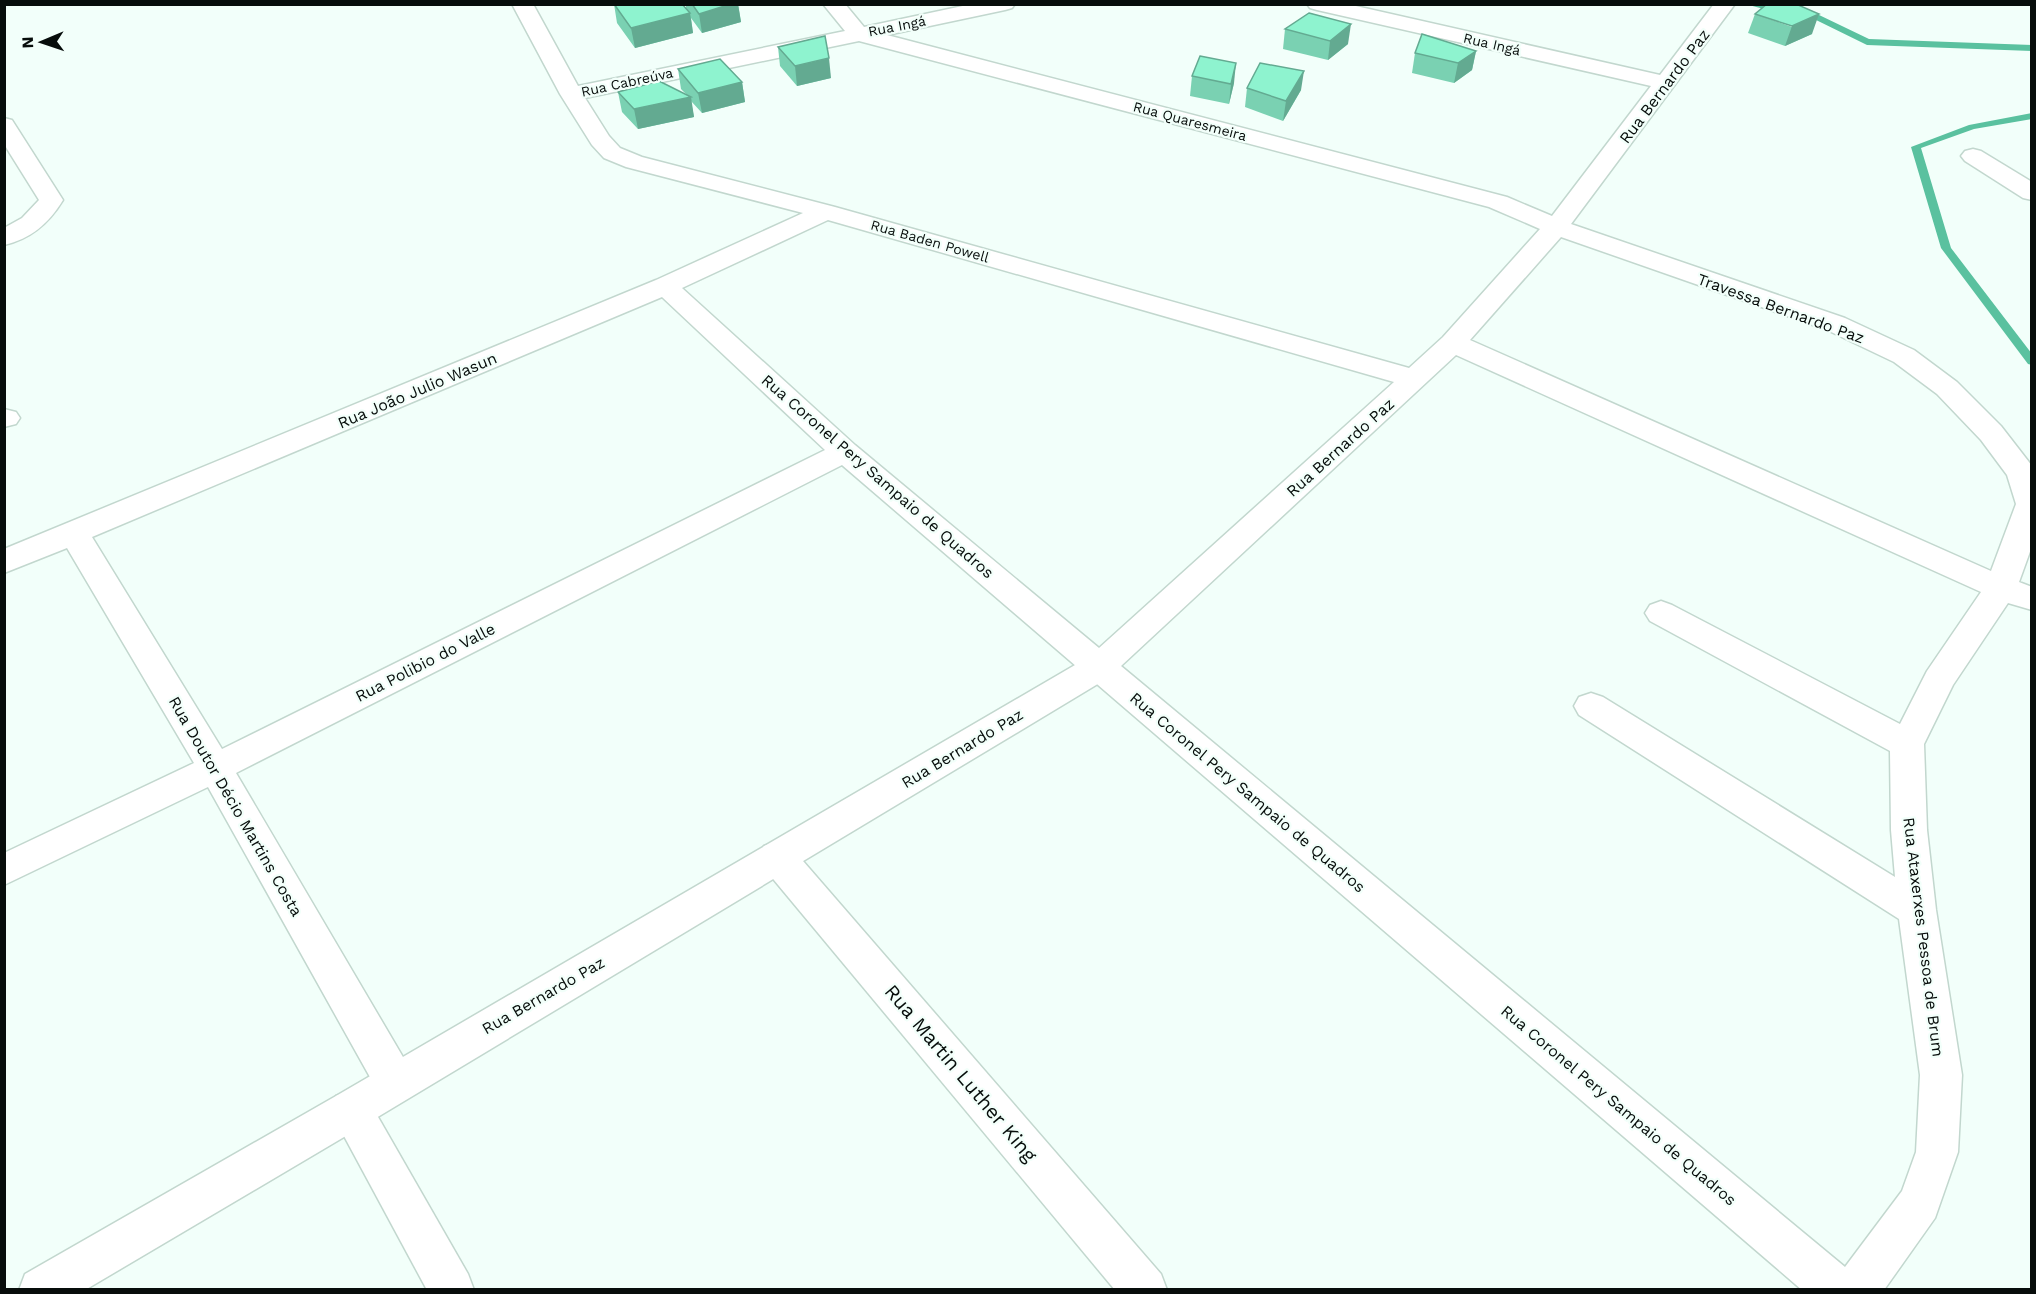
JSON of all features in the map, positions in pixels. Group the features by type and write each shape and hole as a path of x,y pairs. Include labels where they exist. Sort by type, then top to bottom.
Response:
{"street":[{"name":"Rua Baden Powell","path":"522,4 571,94 600,140 612,153 634,162 826,212 1415,379"},
{"path":"833,4 858,34"},
{"name":"Rua Ingá","path":"858,34 1005,4"},
{"name":"Rua Ingá","path":"1317,4 1667,83"},
{"name":"Rua Bernardo Paz","path":"41,1290 351,1110 1099,666 1454,344 1556,227 1723,7"},
{"name":"Rua Cabreúva","path":"571,94 858,34"},
{"name":"Rua Quaresmeira","path":"858,34 1498,202 1556,227"},
{"path":"4,125 51,200 43,214 25,229 4,238"},
{"path":"1973,156 2031,193"},
{"name":"Rua João Julio Wasun","path":"4,562 665,286 826,212"},
{"name":"Travessa Bernardo Paz","path":"1556,227 1836,324 1904,356 1947,388 1991,433 2021,473 2031,504 2016,593"},
{"name":"Rua Coronel Pery Sampaio de Quadros","path":"665,286 845,452 1837,1290"},
{"path":"1454,344 2016,593"},
{"name":"Rua Polibio do Valle","path":"4,870 215,768 845,452"},
{"name":"Rua Doutor Décio Martins Costa","path":"74,533 215,768 395,1082"},
{"name":"Rua Ataxerxes Pessoa de Brum","path":"1856,1290 1920,1203 1937,1152 1941,1075 1917,910 1909,830 1907,744 1939,680 2016,593"},
{"path":"1661,613 1907,744"},
{"path":"1591,706 1917,910"},
{"name":"Rua Martin Luther King","path":"777,857 1145,1290"},
{"path":"351,1110 452,1290"}],"building":[{"path":"614,4 682,4 690,13 631,28"},
{"path":"692,4 731,4 699,14"},
{"path":"1767,4 1796,4 1819,14 1792,26 1755,14"},
{"path":"1309,13 1351,24 1330,41 1285,29"},
{"path":"1422,34 1476,51 1458,63 1415,53"},
{"path":"825,36 829,58 795,66 778,47"},
{"path":"1200,56 1236,63 1231,84 1192,76"},
{"path":"720,59 742,82 698,93 678,69"},
{"path":"1260,63 1304,71 1286,101 1247,88"},
{"path":"659,81 691,97 634,109 618,92"}],"waterway":[{"path":"1749,4 1779,10"},
{"path":"1801,14 1814,16 1867,42 2032,48"},
{"path":"2032,116 1972,127 1916,147 1946,248 2032,362"}]}
